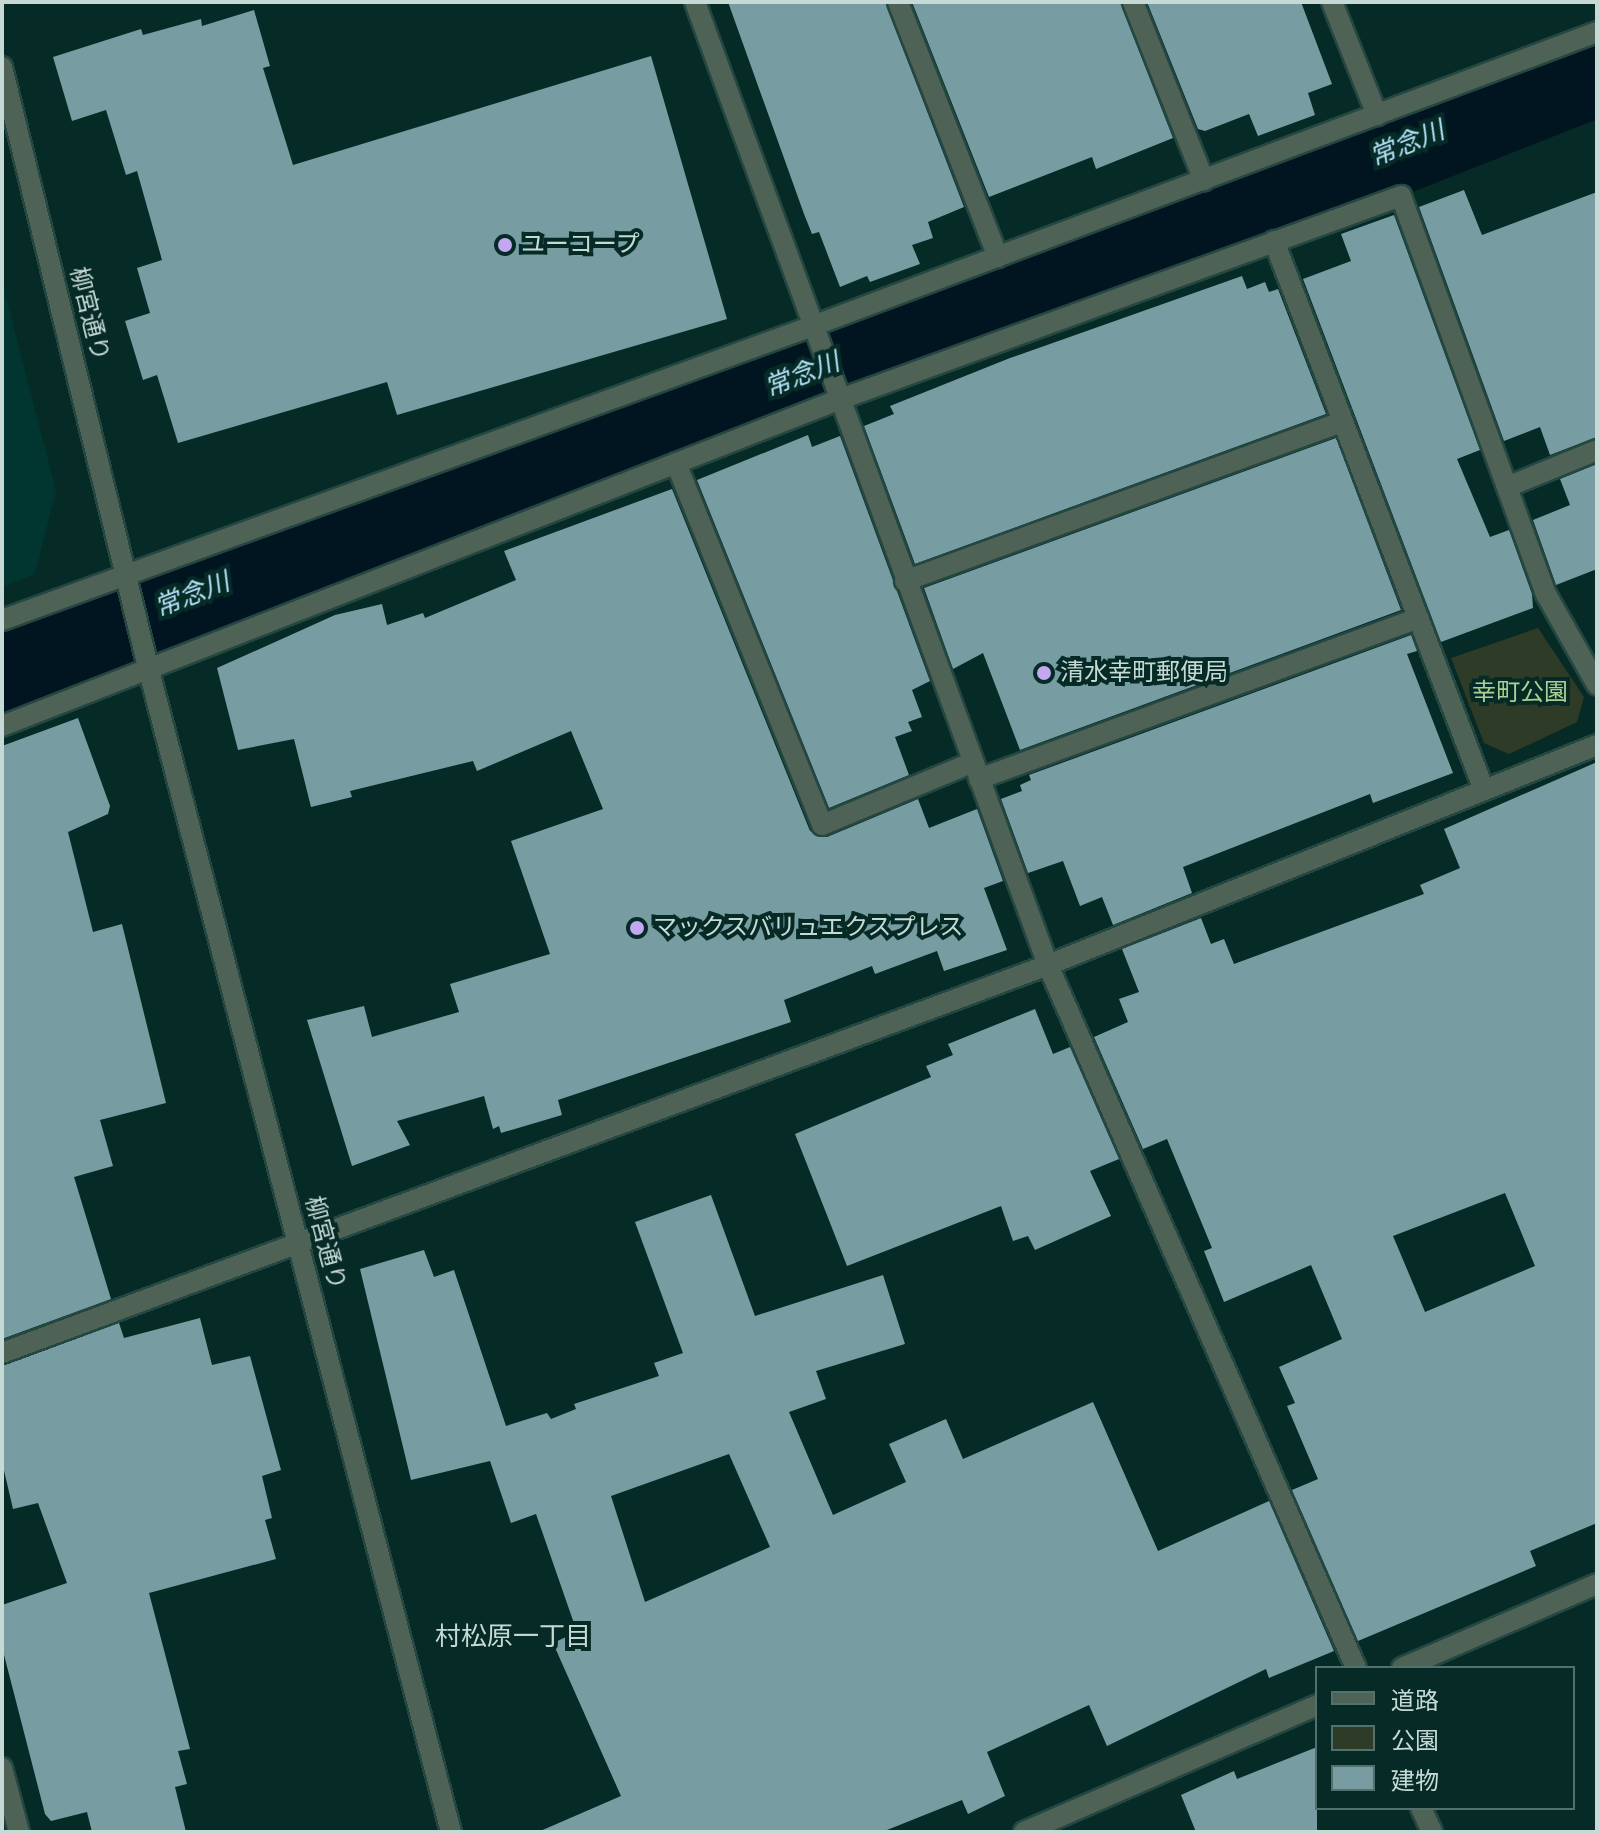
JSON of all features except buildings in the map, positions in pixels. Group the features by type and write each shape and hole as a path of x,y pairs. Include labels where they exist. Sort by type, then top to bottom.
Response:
{"street":[{"path":"695,2 810,327 1048,965 1355,1666"},
{"path":"898,2 998,257"},
{"path":"1133,2 1204,180"},
{"path":"1332,2 1377,115"},
{"path":"2,620 810,327 1597,32"},
{"name":"柳宮通り","path":"2,67 148,667 451,1832"},
{"path":"2,726 838,400 1401,196 1546,594 1597,685"},
{"path":"1274,241 1484,790"},
{"path":"905,581 1343,422"},
{"path":"1507,487 1597,450"},
{"path":"676,463 822,825 1418,618"},
{"path":"2,1353 299,1246 1048,965 1597,745"},
{"path":"1407,1666 1597,1584"},
{"path":"1024,1832 1315,1706"},
{"path":"2,1768 19,1832"},
{"path":"1422,1810 1432,1832"}],"shaded area":[{"path":"2,281 56,491 35,574 2,587"}],"green space":[{"name":"幸町公園","path":"1538,628 1584,697 1577,722 1509,754 1484,743 1451,658"}],"waterway":[{"name":"常念川","path":"2,669 375,524 528,477 1198,226 1597,69"}],"place":[{"name":"ユーコープ","path":"505,245"},
{"name":"清水幸町郵便局","path":"1044,673"},
{"name":"マックスバリュエクスプレス","path":"637,928"}],"district":[{"name":"村松原一丁目","path":"513,1637"}]}
